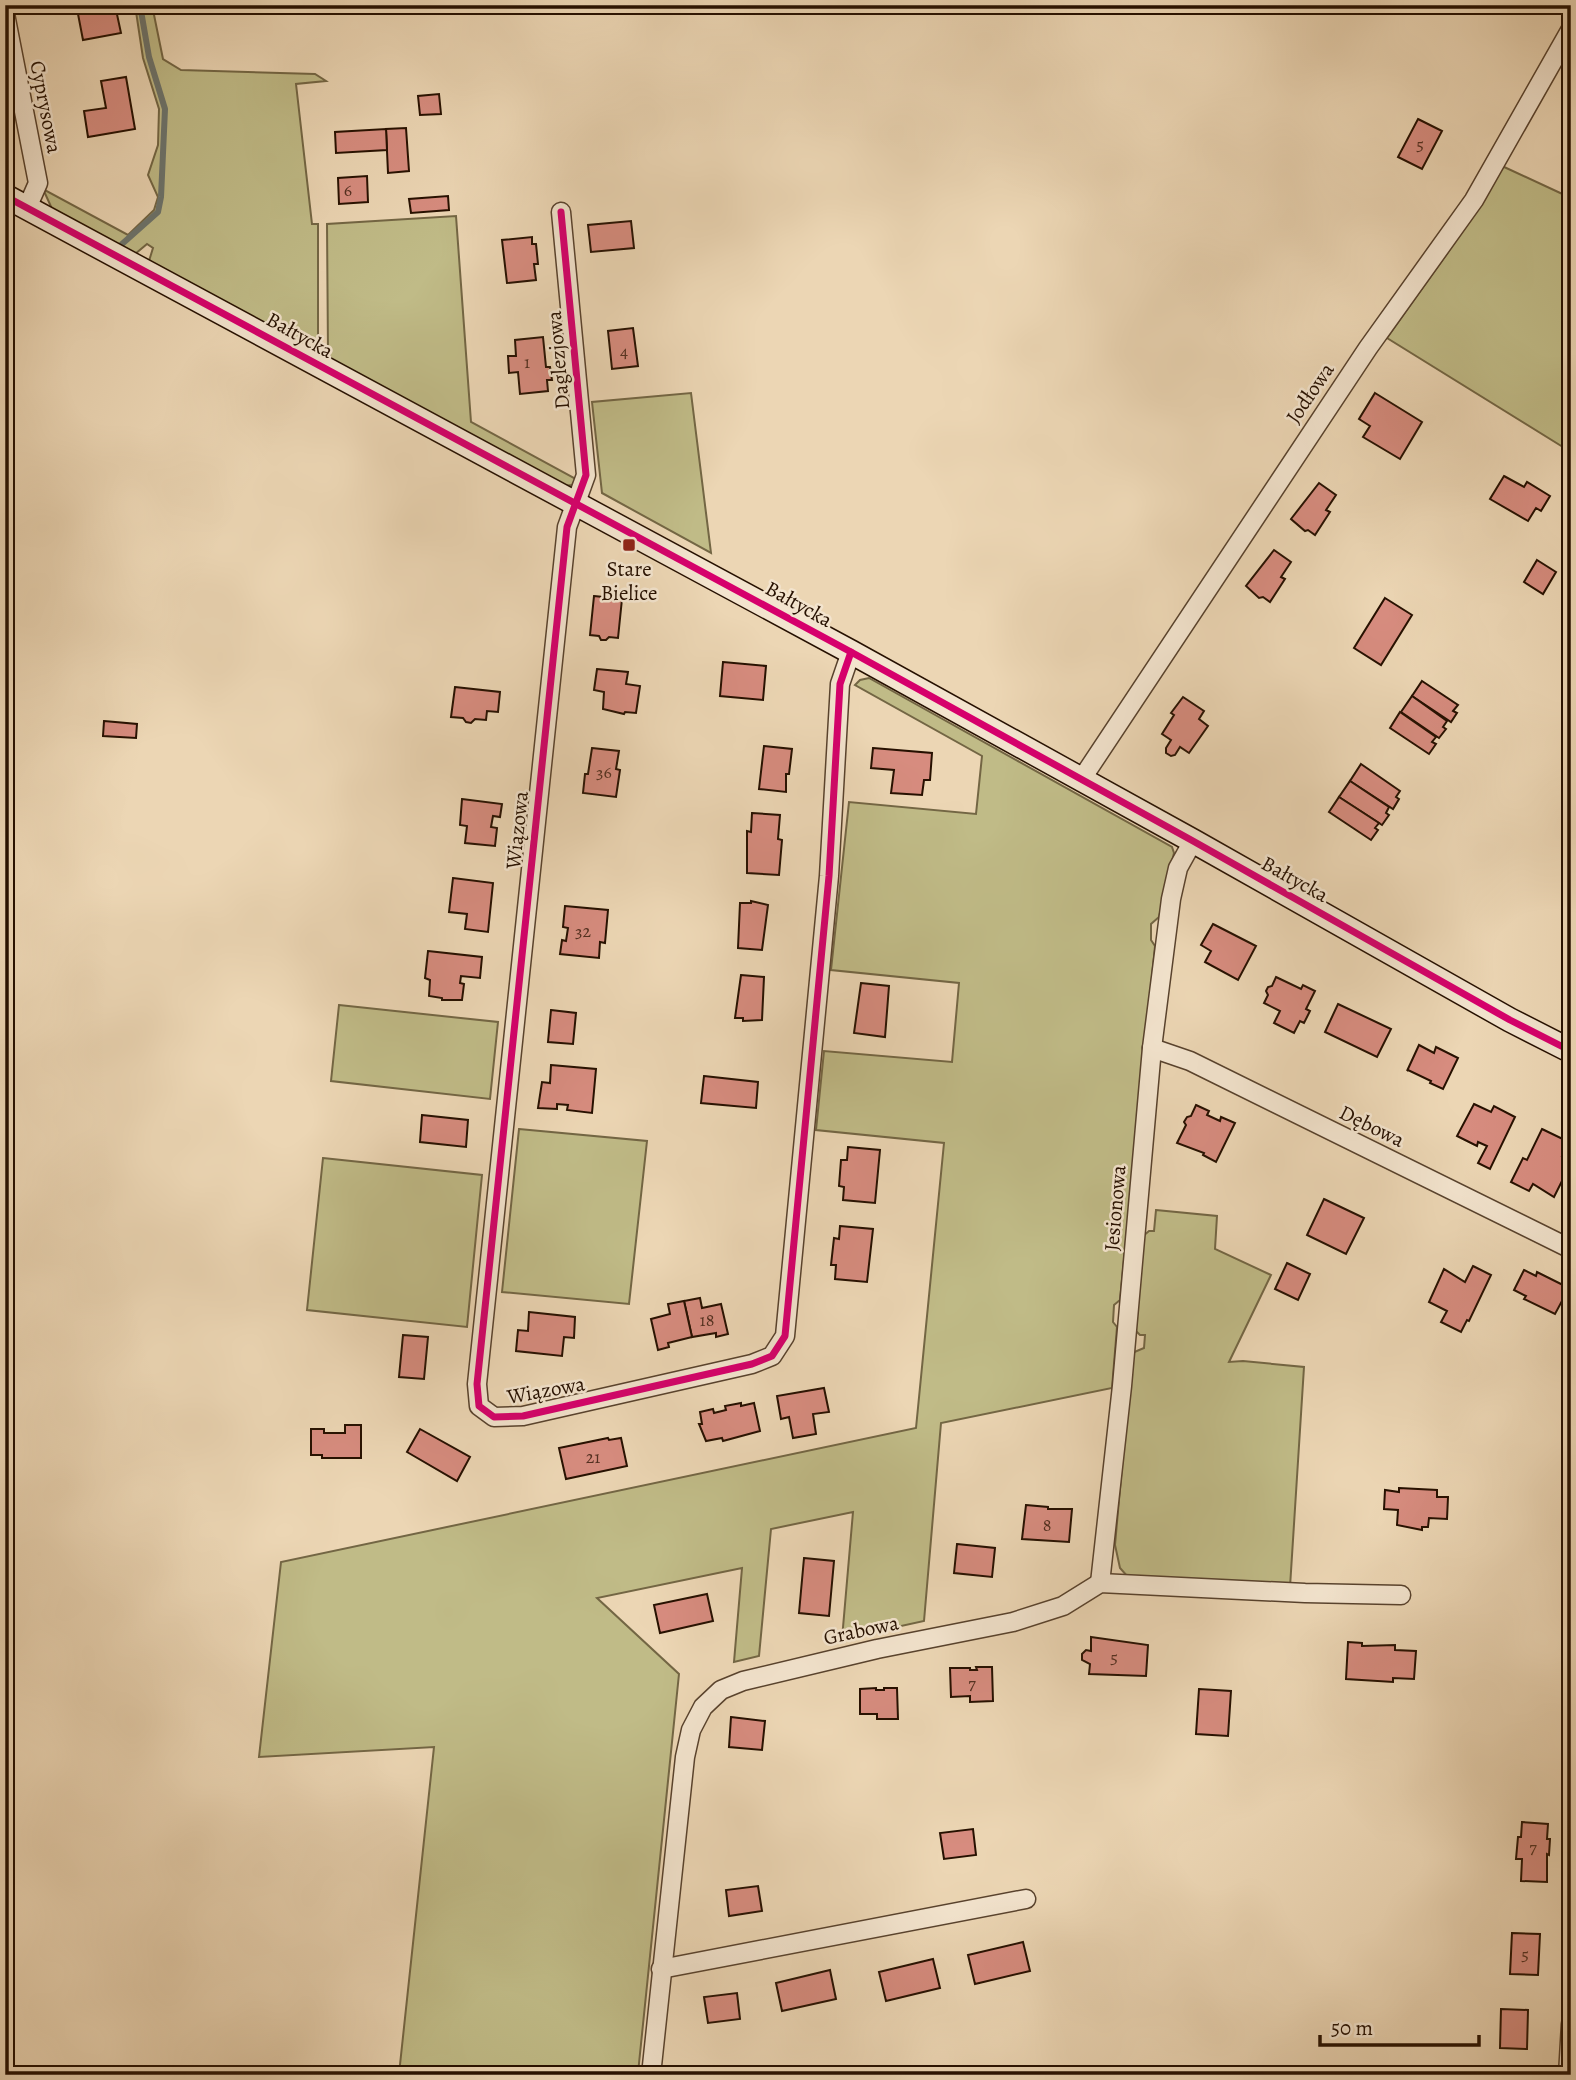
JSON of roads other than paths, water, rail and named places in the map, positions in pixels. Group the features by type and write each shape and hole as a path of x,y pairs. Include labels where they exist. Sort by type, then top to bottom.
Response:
{"street":[{"name":"Cyprysowa","path":"5,14 38,183 27,208"},
{"name":"Jodłowa","path":"1081,780 1360,359 1474,200 1571,29"},
{"name":"Bałtycka","path":"5,196 851,652 1510,1020 1571,1051"},
{"name":"Daglezjowa","path":"561,212 586,475 576,502"},
{"name":"Wiązowa","path":"576,502 567,527 477,1384 480,1406 494,1417 523,1416 752,1364 772,1356 785,1336 830,876 840,684 851,652"},
{"name":"Jesionowa","path":"1100,1583 1122,1386 1152,1048 1171,899 1178,869 1193,841"},
{"name":"Dębowa","path":"1152,1048 1190,1061 1571,1249"},
{"path":"1100,1583 1401,1595"},
{"name":"Grabowa","path":"651,2075 685,1758 691,1730 703,1707 721,1690 743,1681 877,1649 1013,1622 1063,1606 1100,1583"},
{"path":"661,1969 1026,1899"},
{"path":"1567,2075 1571,2024"}],"waterway":[{"path":"122,244 158,212 161,197 165,109 149,57 140,5"}],"place":[{"name":"Stare Bielice","path":"629,545"}]}
